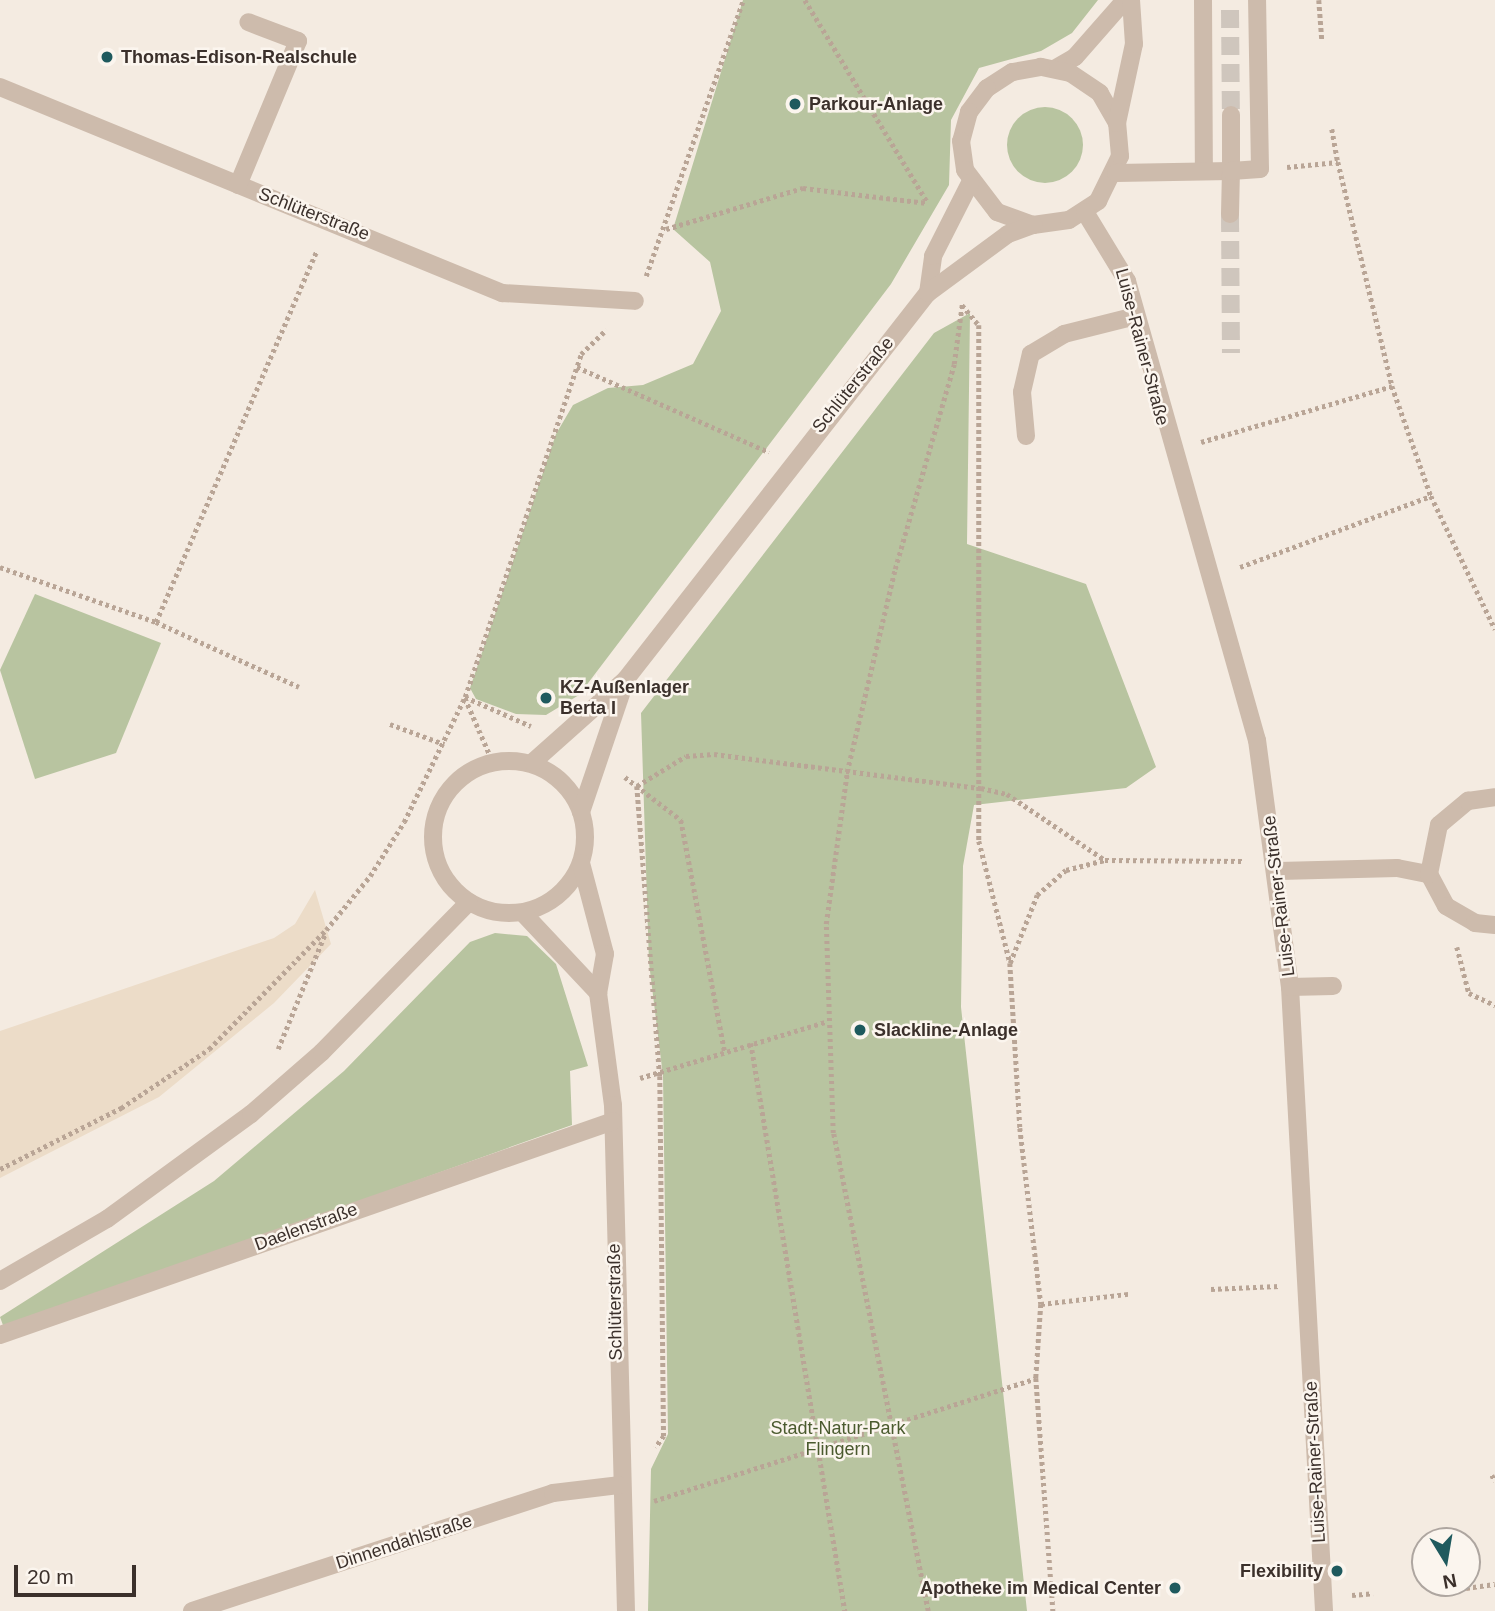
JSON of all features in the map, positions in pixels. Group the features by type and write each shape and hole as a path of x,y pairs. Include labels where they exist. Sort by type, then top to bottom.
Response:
{"street":[{"path":"1125,0 1075,57 1056,68 1012,72 977,99 961,141 970,183 997,212 1033,225 1085,212 1116,173 1117,123 1134,44 1131,0"},
{"path":"1203,0 1204,171"},
{"path":"1116,173 1260,169 1257,0"},
{"path":"238,185 298,41 248,22"},
{"path":"1056,68 1086,80 1117,123"},
{"name":"Schlüterstraße","path":"0,87 238,185 330,219 502,293 635,301"},
{"path":"1230,214 1231,115"},
{"path":"928,293 933,256 954,222 970,183"},
{"name":"Luise-Rainer-Straße","path":"1085,212 1116,256 1136,316 1171,452 1257,740 1279,871 1290,987 1304,1285 1324,1611"},
{"name":"Schlüterstraße","path":"533,762 626,679 792,462 928,293 945,284 1007,233 1033,225"},
{"path":"1026,436 1022,393 1031,354 1063,334 1136,316"},
{"name":"Schlüterstraße","path":"581,811 626,679"},
{"path":"492,762 533,762 562,782 581,811 581,863 558,896 523,913 491,912 469,902 438,866 433,829 452,786 492,762"},
{"path":"1495,797 1468,801 1438,825 1429,874 1446,906 1475,923 1495,925"},
{"name":"Schlüterstraße","path":"581,863 604,954 598,993 611,1080 613,1121 619,1485 625,1611"},
{"path":"1279,871 1397,868 1429,874"},
{"path":"0,1281 107,1219 251,1114 469,902"},
{"path":"523,913 598,993"},
{"path":"1290,987 1334,985"},
{"name":"Daelenstraße","path":"0,1335 613,1121"},
{"name":"Dinnendahlstraße","path":"192,1611 553,1493 619,1485"}],"path":[{"path":"0,1169 121,1108 209,1049 326,930 404,822 465,697 581,354 635,301 666,229 743,0"},
{"path":"805,0 928,203 954,222"},
{"path":"1319,0 1322,40"},
{"path":"1332,129 1392,386 1431,496 1495,629"},
{"path":"1260,169 1338,162"},
{"path":"666,229 803,188 928,203"},
{"path":"156,622 330,219"},
{"path":"945,284 979,325 979,841 1010,963 1020,1128 1041,1304 1036,1378 1053,1611"},
{"path":"928,1611 833,1133 826,1022 826,924 847,772 895,569 954,364 962,305"},
{"path":"577,367 792,462"},
{"path":"1171,452 1392,386"},
{"path":"1209,579 1431,496"},
{"path":"0,567 156,622 299,687"},
{"path":"465,697 492,762"},
{"path":"390,724 444,744"},
{"path":"637,786 686,756 714,754 981,788 1007,794 1105,860"},
{"path":"637,786 681,820 724,1053"},
{"path":"637,786 660,1076 664,1436 656,1447"},
{"path":"1010,963 1024,916 1051,877 1105,860 1240,860 1279,871"},
{"path":"1446,906 1469,993 1495,1005"},
{"path":"272,1063 326,930"},
{"path":"611,1080 660,1076 751,1044 826,1022"},
{"path":"751,1044 845,1611"},
{"path":"1212,1289 1304,1285"},
{"path":"1041,1304 1128,1294"},
{"path":"620,1512 1036,1378"}],"green space":[{"path":"743,0 1098,0 1072,33 1041,51 979,68 951,120 949,185 891,284 579,695 546,715 516,714 476,699 470,688 556,434 573,405 608,388 643,385 693,364 721,311 710,262 673,229"},
{"path":"1045,107 1059,110 1072,118 1080,131 1083,145 1080,159 1072,172 1059,180 1045,183 1031,180 1018,172 1010,159 1007,145 1010,131 1018,118 1031,110"},
{"name":"Stadt-Natur-Park Flingern","path":"970,313 967,544 1086,584 1156,767 1126,788 974,805 963,866 961,1007 1027,1611 648,1611 651,1469 668,1434 663,1076 649,963 641,713 934,333"},
{"path":"35,594 161,643 116,753 35,779 0,670"},
{"path":"495,933 527,936 556,964 588,1066 570,1071 572,1125 4,1328 0,1317 214,1181 344,1071 470,942"}],"shaded area":[{"path":"315,890 331,944 274,1003 159,1097 0,1178 0,1031 274,938 295,924"}],"tunnel":[{"path":"1230,10 1231,115"},
{"path":"1230,214 1231,353"}],"place":[{"name":"Thomas-Edison-Realschule","path":"107,57"},
{"name":"Parkour-Anlage","path":"795,104"},
{"name":"KZ-Außenlager Berta I","path":"546,698"},
{"name":"Slackline-Anlage","path":"860,1030"},
{"name":"Flexibility","path":"1337,1571"},
{"name":"Apotheke im Medical Center","path":"1175,1588"}]}
